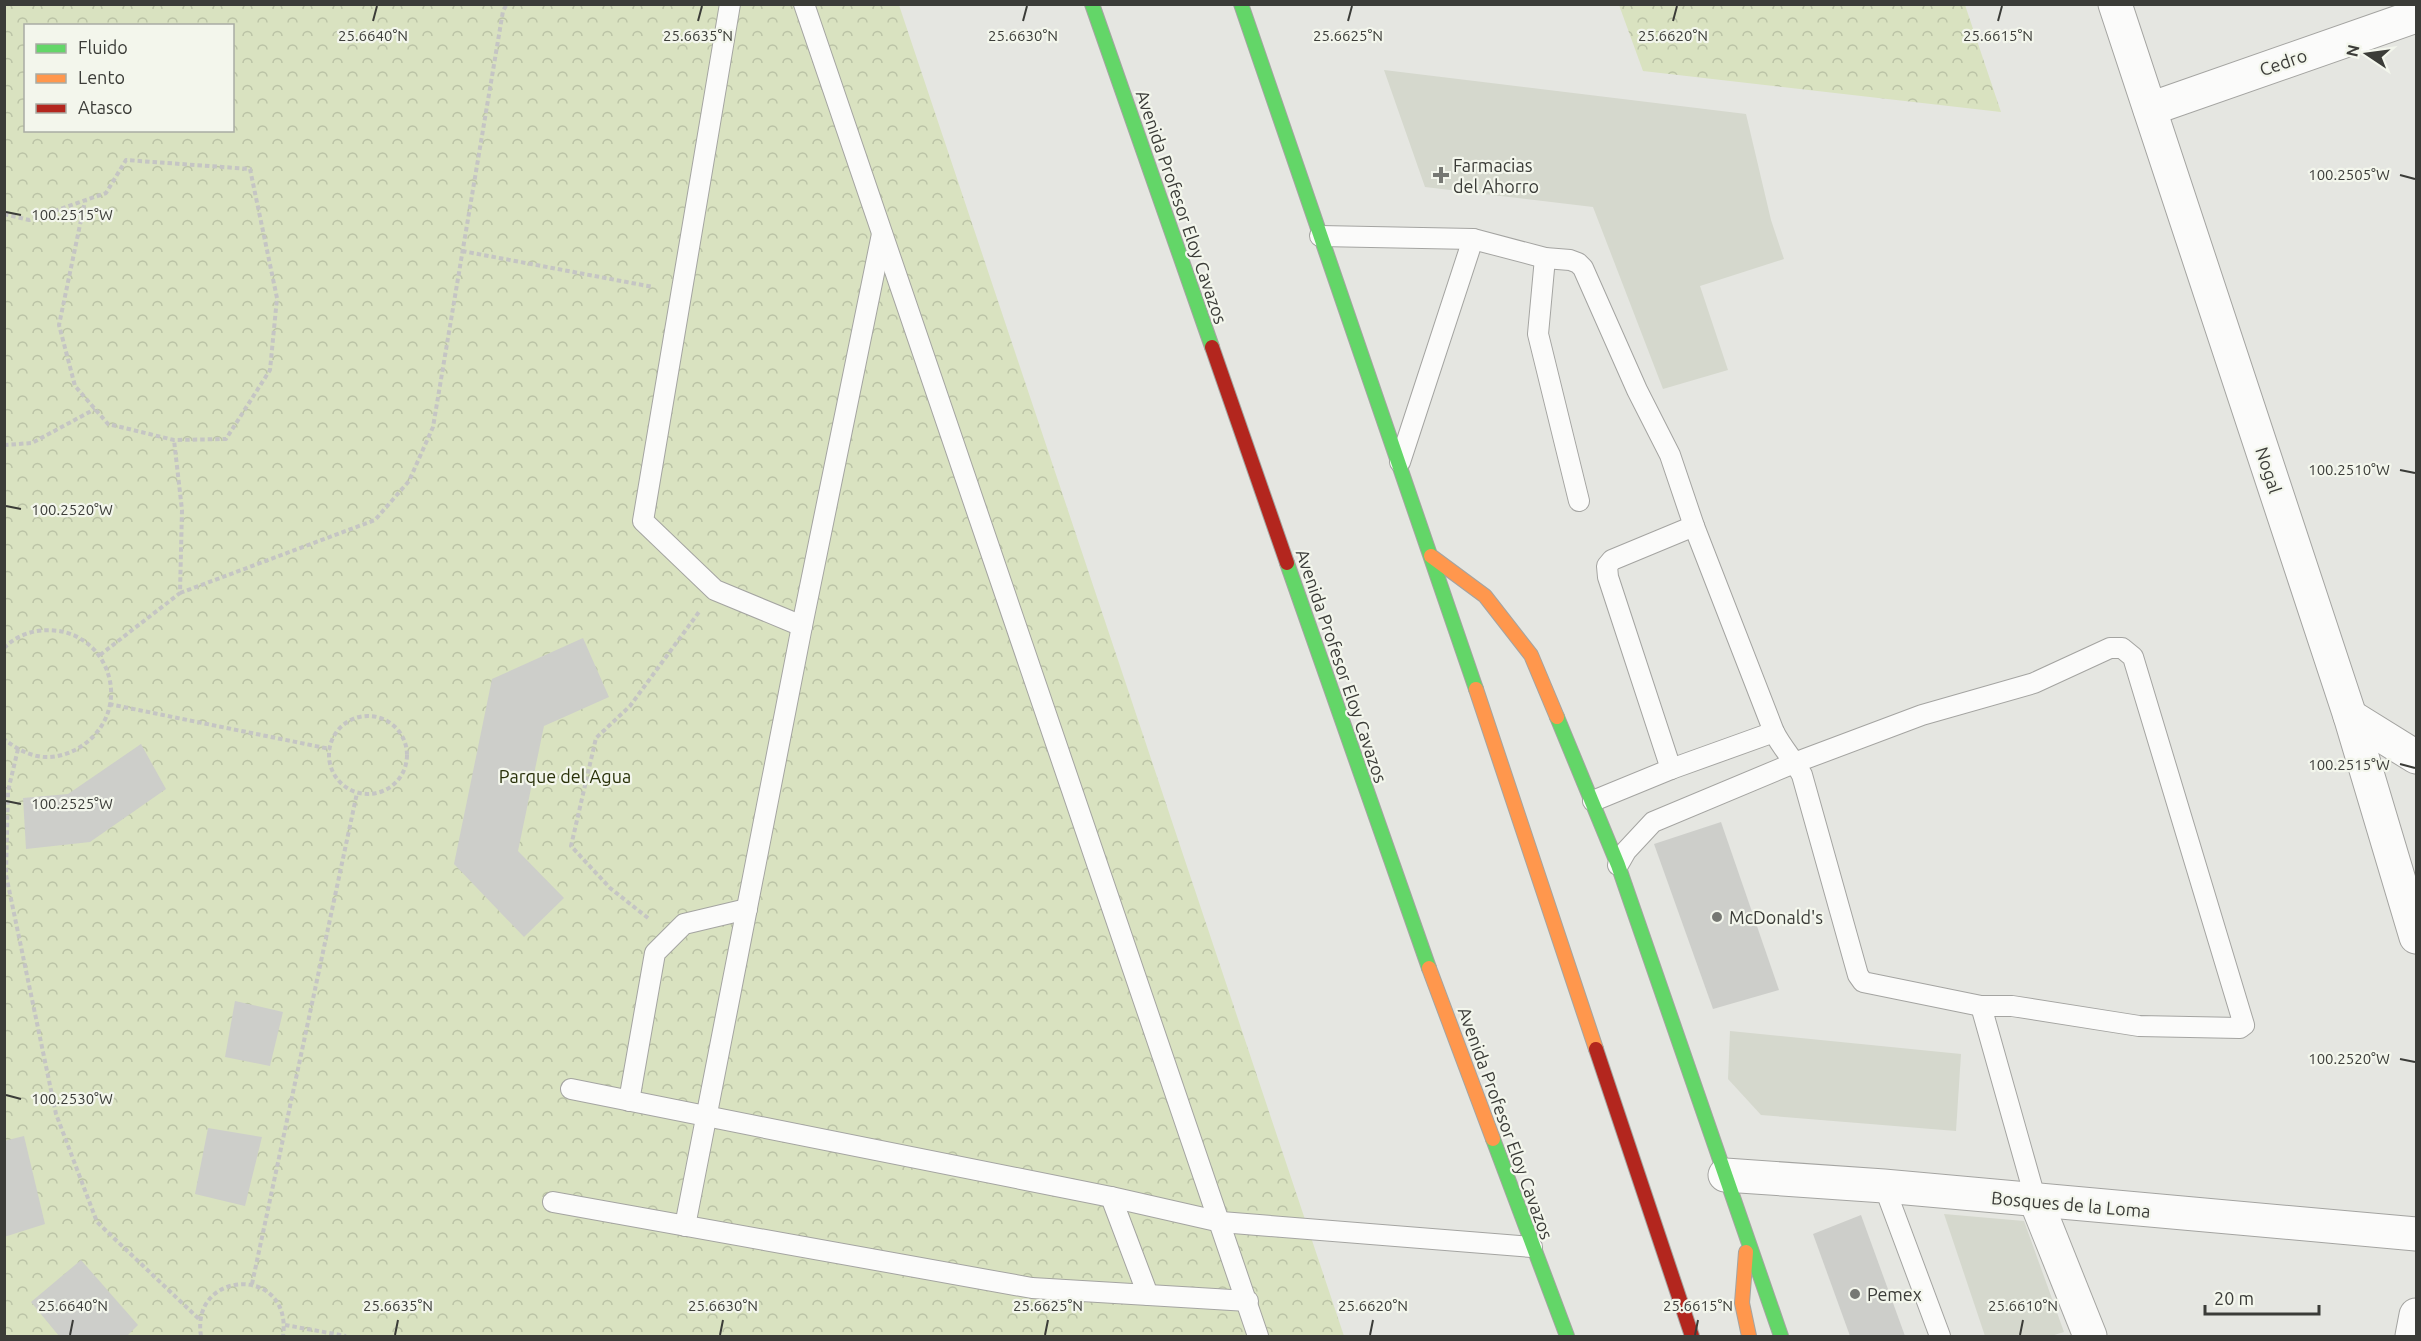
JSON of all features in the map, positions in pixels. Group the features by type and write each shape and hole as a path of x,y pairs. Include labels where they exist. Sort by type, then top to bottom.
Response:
{"main road":[{"name":"Avenida Profesor Eloy Cavazos","path":"1092,4 1408,912 1567,1336"},
{"path":"1240,4 1431,556 1692,1336"},
{"path":"1431,556 1485,596 1531,655 1618,865 1781,1336"},
{"path":"1748,1242 1743,1270 1742,1303 1749,1336"}],"street":[{"name":"Nogal","path":"2115,4 2350,716 2416,937"},
{"name":"Cedro","path":"2150,109 2412,21"},
{"path":"2350,716 2416,757"},
{"name":"Bosques de la Loma","path":"1725,1175 1884,1186 2036,1202 2416,1234"},
{"path":"2036,1202 2090,1336"},
{"path":"2412,1336 2416,1314"}],"lane":[{"path":"730,4 643,521 715,590 802,626"},
{"path":"804,4 1248,1301 1258,1336"},
{"path":"685,1226 802,626 882,234"},
{"path":"1320,236 1473,239 1545,258 1578,263 1584,268 1637,390 1670,455 1694,526 1774,732 1785,752 1794,763 1802,775 1858,975 1863,982 1981,1006 2012,1006 2139,1026 2240,1028 2244,1024 2133,657 2122,648 2110,648 2034,683 1922,715 1794,763 1653,822 1626,851 1618,865"},
{"path":"1399,464 1473,239"},
{"path":"1545,258 1538,334 1578,501"},
{"path":"1671,769 1607,570 1608,563 1612,560 1694,526"},
{"path":"1593,801 1671,769 1774,732"},
{"path":"629,1101 655,953 684,924 747,909"},
{"path":"1981,1006 2036,1202"},
{"path":"571,1089 1111,1197 1221,1222 1532,1246"},
{"path":"1884,1186 1940,1336"},
{"path":"1111,1197 1148,1295"},
{"path":"553,1202 1032,1288 1248,1301"}],"path":[{"path":"100,655 180,593 375,520 409,481 433,427 507,4"},
{"path":"4,214 29,220 85,201 106,194 126,160 250,169 277,298 270,370 226,439 174,440 108,424 75,387 59,325 85,201"},
{"path":"462,252 681,293"},
{"path":"4,445 32,443 95,409"},
{"path":"174,440 182,510 180,593"},
{"path":"671,936 610,888 571,846 596,738 630,706 715,590"},
{"path":"4,648 10,642 28,633 47,629 68,632 86,641 100,655 109,674 111,694 108,715 97,734 80,748 60,755 38,756 18,749 4,739"},
{"path":"109,704 330,749"},
{"path":"370,716 382,718 393,724 402,734 407,747 408,761 404,773 395,784 384,791 371,795 357,793 346,788 337,779 331,768 330,749 337,732 346,723 357,717 370,716"},
{"path":"18,749 8,790 6,875 56,1114 97,1222 200,1320"},
{"path":"252,1284 357,793"},
{"path":"201,1336 200,1320 204,1307 224,1288 238,1284 252,1284 265,1290 275,1299 282,1311 285,1325 283,1336"},
{"path":"285,1325 346,1336"}],"shaded area":[{"path":"1384,70 1746,114 1771,220 1784,259 1700,286 1728,370 1663,389 1593,207 1425,187"},
{"path":"1730,1031 1961,1054 1956,1131 1761,1115 1728,1079"},
{"path":"1944,1214 2024,1221 2064,1332 2051,1336 1985,1336"}],"green space":[{"name":"Parque del Agua","path":"5,5 899,5 1344,1336 5,1336"},
{"path":"1619,5 1965,5 2001,112 1643,71"}],"building":[{"path":"583,638 609,697 544,726 518,851 564,898 524,937 454,864 492,679"},
{"path":"141,744 166,789 90,842 26,849 23,798 68,794"},
{"name":"McDonald's","path":"1721,822 1779,990 1713,1009 1654,844"},
{"path":"235,1001 283,1012 270,1066 225,1057"},
{"path":"208,1128 262,1137 245,1206 195,1194"},
{"path":"24,1136 45,1224 4,1237 4,1141"},
{"path":"1861,1215 1905,1336 1850,1336 1813,1234"},
{"path":"81,1260 138,1325 127,1336 59,1336 31,1302"}],"traffic: fast":[{"path":"1092,4 1212,347"},
{"path":"1241,4 1476,689"},
{"path":"1287,563 1429,968"},
{"path":"1557,717 1618,865 1781,1336"},
{"path":"1493,1139 1567,1336"}],"traffic: slow":[{"path":"1431,556 1485,596 1531,655 1557,717"},
{"path":"1476,689 1596,1049"},
{"path":"1429,968 1493,1139"},
{"path":"1746,1252 1742,1303 1749,1336"}],"traffic: jam":[{"path":"1212,347 1287,563"},
{"path":"1596,1049 1692,1336"}],"place":[{"name":"Farmacias del Ahorro","path":"1441,175"},
{"name":"McDonald's","path":"1717,917"},
{"name":"Pemex","path":"1855,1294"}]}
